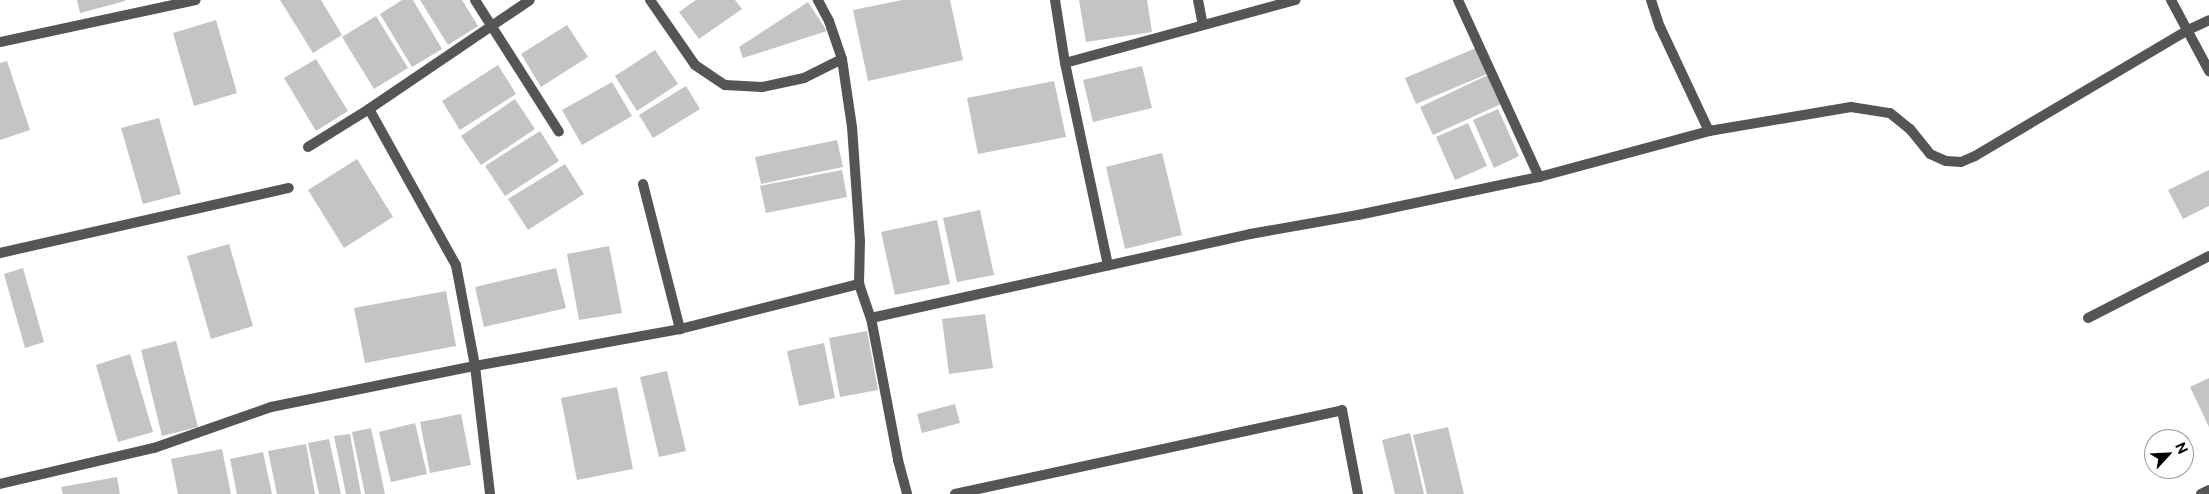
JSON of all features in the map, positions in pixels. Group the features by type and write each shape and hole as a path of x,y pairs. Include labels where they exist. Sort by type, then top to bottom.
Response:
{"street":[{"path":"0,42 196,0"},
{"path":"475,0 559,132"},
{"path":"308,146 369,109 530,0"},
{"path":"650,0 694,65 725,85 762,87 804,78 842,59"},
{"path":"818,0 830,21 842,59 853,137 860,241 859,284 871,318 898,460 907,494"},
{"path":"1056,0 1065,62 1108,265"},
{"path":"1198,0 1203,25"},
{"path":"1065,62 1296,0"},
{"path":"1458,0 1539,177"},
{"path":"1651,0 1660,27 1710,131"},
{"path":"2171,0 2209,71"},
{"path":"871,318 1250,234 1358,215 1539,177 1710,131 1851,107 1890,113 1910,129 1930,154 1946,161 1961,162 1975,156 2188,30 2209,20"},
{"path":"369,109 456,265 475,366 490,494"},
{"path":"644,184 680,329"},
{"path":"0,253 289,188"},
{"path":"2088,318 2209,256"},
{"path":"0,484 154,448 271,407 475,366 680,329 859,284"},
{"path":"955,494 1342,410 1358,494"},
{"path":"2201,494 2209,490"}],"building":[{"path":"77,0 125,0 125,1 80,13"},
{"path":"280,0 321,0 342,35 313,53"},
{"path":"402,0 413,0 442,49 412,67 380,14"},
{"path":"420,0 462,0 478,26 448,45"},
{"path":"696,0 735,0 742,9 699,39 679,12"},
{"path":"902,0 950,0 963,60 868,81 853,10"},
{"path":"1079,0 1147,0 1152,32 1086,42"},
{"path":"808,2 827,31 743,58 739,47"},
{"path":"376,16 408,68 374,89 342,37"},
{"path":"216,20 237,93 194,106 173,33"},
{"path":"567,25 588,57 541,87 521,54"},
{"path":"1476,48 1487,74 1416,104 1405,78"},
{"path":"655,50 678,84 637,111 615,76"},
{"path":"316,59 348,111 316,131 284,78"},
{"path":"7,61 30,130 0,140 0,63"},
{"path":"498,65 516,94 460,130 442,101"},
{"path":"1142,66 1152,108 1093,122 1083,80"},
{"path":"1488,75 1501,104 1433,135 1420,107"},
{"path":"1054,81 1066,137 978,154 967,98"},
{"path":"612,82 632,116 582,145 562,110"},
{"path":"686,86 700,109 653,138 639,115"},
{"path":"515,99 535,129 481,165 461,136"},
{"path":"1498,109 1519,156 1494,168 1473,120"},
{"path":"159,118 181,194 143,204 121,128"},
{"path":"1468,123 1487,166 1455,180 1436,137"},
{"path":"540,131 559,161 505,196 485,166"},
{"path":"837,140 843,167 761,184 755,157"},
{"path":"1162,153 1182,235 1125,249 1106,167"},
{"path":"357,159 393,217 344,248 308,190"},
{"path":"565,164 584,194 528,230 508,199"},
{"path":"842,170 847,197 766,213 760,186"},
{"path":"2209,170 2209,206 2183,219 2168,190"},
{"path":"980,210 994,275 957,282 943,218"},
{"path":"937,220 950,284 895,295 881,232"},
{"path":"229,244 253,326 211,339 187,256"},
{"path":"609,246 622,313 579,320 567,254"},
{"path":"23,268 44,342 25,348 4,274"},
{"path":"556,268 566,308 484,327 475,287"},
{"path":"446,291 456,346 365,363 354,308"},
{"path":"985,314 993,368 949,374 942,319"},
{"path":"867,331 878,390 840,397 829,338"},
{"path":"176,341 198,427 162,436 141,350"},
{"path":"824,343 835,398 799,406 787,351"},
{"path":"130,354 153,432 118,442 96,365"},
{"path":"667,371 686,451 659,457 640,377"},
{"path":"2209,378 2209,427 2190,387"},
{"path":"617,387 633,469 577,480 561,398"},
{"path":"955,404 960,423 922,433 917,414"},
{"path":"461,414 471,465 430,473 420,422"},
{"path":"415,423 427,474 391,482 379,432"},
{"path":"1448,427 1464,494 1427,494 1413,435"},
{"path":"371,428 385,494 365,494 352,432"},
{"path":"1410,433 1424,494 1395,494 1382,440"},
{"path":"350,434 361,494 346,494 334,436"},
{"path":"329,439 341,494 319,494 308,443"},
{"path":"306,444 315,494 277,494 268,451"},
{"path":"222,449 231,494 178,494 171,459"},
{"path":"263,452 272,494 237,494 230,459"},
{"path":"117,477 120,494 63,494 61,487"}]}
